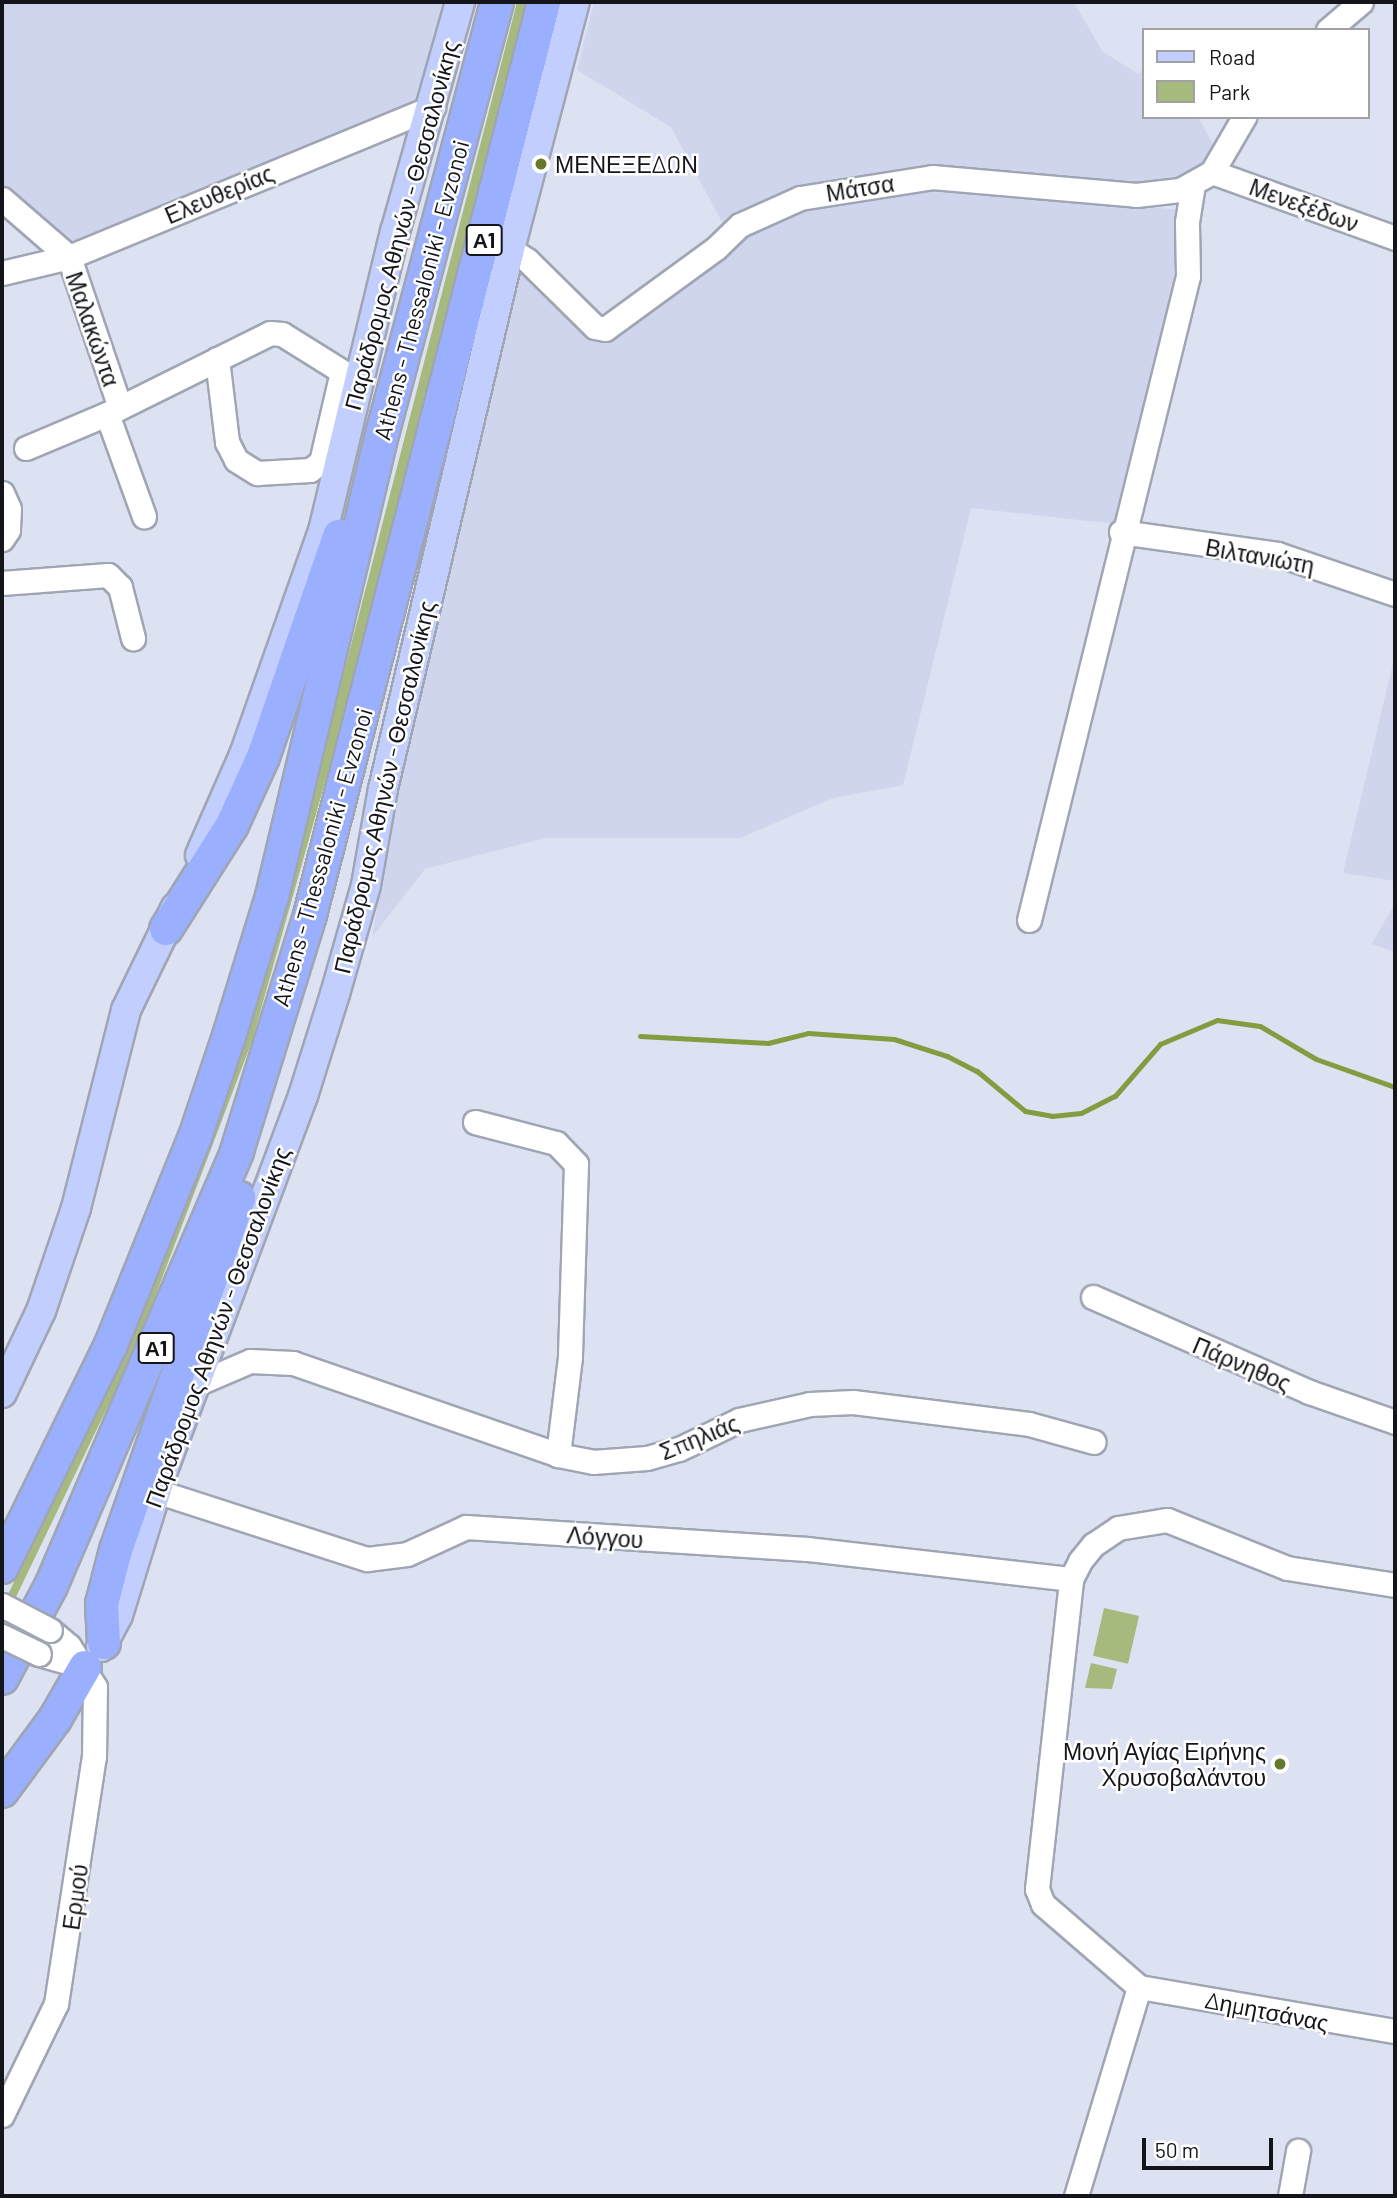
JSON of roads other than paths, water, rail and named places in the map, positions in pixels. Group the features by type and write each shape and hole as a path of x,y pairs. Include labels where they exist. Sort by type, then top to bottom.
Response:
{"highway":[{"name":"Athens - Thessaloniki - Evzonoi","path":"2,1567 110,1347 195,1137 229,1036 272,896 383,432 497,2"},
{"name":"Athens - Thessaloniki - Evzonoi","path":"2,1678 51,1586 190,1268 237,1151 310,915 544,2"},
{"path":"166,929 232,825 263,757 342,526 383,432"},
{"path":"104,1643 102,1604 116,1550 253,1153 279,1049 281,1005"},
{"path":"2,1791 55,1719 85,1667"}],"main road":[{"name":"Παράδρομος Αθηνών - Θεσσαλονίκης","path":"2,1393 41,1311 76,1208 126,1010 166,929 244,755 323,531 350,377 433,107 460,2"},
{"name":"Παράδρομος Αθηνών - Θεσσαλονίκης","path":"85,1667 104,1643 118,1615 156,1491 303,1096 342,970 366,885 383,789 510,249 575,2"}],"street":[{"path":"1330,28 1361,2"},
{"name":"Ελευθερίας","path":"2,273 69,257 433,107"},
{"name":"Μάτσα","path":"510,249 595,327 605,329 716,248 740,225 800,198 932,177 1136,195 1193,186 1212,172 1243,119"},
{"name":"Μενεξέδων","path":"1212,172 1395,238"},
{"path":"1029,920 1121,532 1188,276 1187,222 1193,186"},
{"name":"Μαλακώντα","path":"2,199 69,257 144,516"},
{"path":"26,448 189,376 217,359 270,332 282,334 350,377 321,462 310,470 257,473 236,460 227,442 217,359"},
{"path":"2,493 9,509 8,530 2,538"},
{"name":"Βιλτανιώτη","path":"1121,532 1278,554 1395,594"},
{"path":"2,583 108,575 120,587 133,638"},
{"path":"475,1122 556,1143 576,1164 570,1357 558,1455"},
{"name":"Πάρνηθος","path":"1093,1297 1309,1392 1395,1422"},
{"name":"Σπηλιάς","path":"194,1385 250,1361 293,1363 558,1455 593,1462 648,1458 679,1449 739,1420 810,1404 853,1402 1029,1424 1094,1443"},
{"name":"Λόγγου","path":"156,1491 367,1559 407,1554 466,1527 820,1550 1071,1579"},
{"path":"1076,2196 1139,1987 1043,1904 1037,1889 1071,1579 1103,1536 1151,1519 1186,1526 1287,1567 1395,1585"},
{"path":"2,1605 50,1630 85,1667"},
{"path":"2,1636 39,1654 85,1667"},
{"name":"Ερμού","path":"2,2115 47,2029 64,1971 94,1758 96,1699 85,1667"},
{"name":"Δημητσάνας","path":"1139,1987 1361,2029 1395,2031"},
{"path":"1290,2196 1298,2151"}],"waterway":[{"path":"640,1036 768,1043 808,1033 894,1039 947,1056 977,1071 1025,1111 1052,1116 1081,1113 1115,1096 1160,1044 1217,1020 1260,1026 1316,1059 1395,1087"}],"place":[{"name":"ΜΕΝΕΞΕΔΩΝ","path":"541,164"},
{"name":"Μονή Αγίας Ειρήνης Χρυσοβαλάντου","path":"1280,1764"}]}
